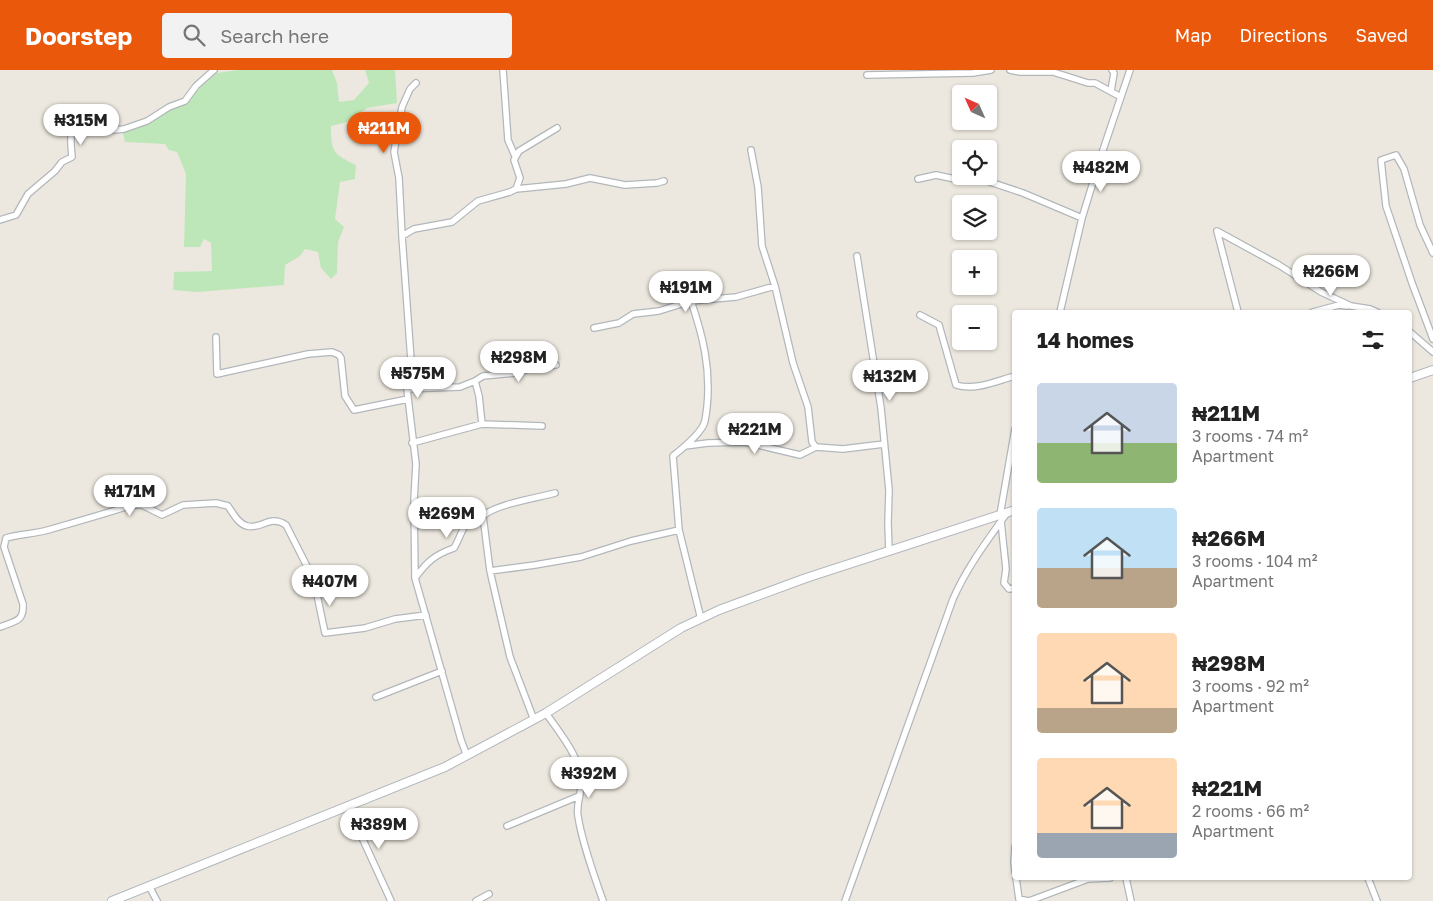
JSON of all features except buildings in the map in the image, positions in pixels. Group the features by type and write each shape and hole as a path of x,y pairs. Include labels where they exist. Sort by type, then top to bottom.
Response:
{"main road":[{"path":"1412,377 1433,370"},
{"path":"112,901 446,767 534,720 673,633 701,619 766,592 1006,515"}],"street":[{"path":"0,220 16,215 28,194 55,171 62,162 72,157 71,138 72,128 75,124 82,121 115,130 147,121 170,107 185,101 196,86 214,70"},
{"path":"503,70 508,140 515,156 514,160 520,178 516,189"},
{"path":"867,75 973,73 991,70"},
{"path":"1010,70 1020,72 1050,71 1088,83 1096,83 1120,97"},
{"path":"1111,91 1114,73 1112,70"},
{"path":"1060,310 1082,218 1130,70"},
{"path":"416,83 410,89 402,107 394,152 399,178 411,360 407,389 416,464 414,500 415,578 467,756"},
{"path":"515,156 519,151 557,128"},
{"path":"751,150 758,187 762,246 775,286 793,363 808,407 812,442 816,447"},
{"path":"1433,253 1420,225 1404,169 1396,155 1381,160 1386,206 1433,339"},
{"path":"918,179 936,175 955,179 978,178 1024,193 1082,218"},
{"path":"402,236 414,229 452,222 478,201 516,189 566,184 590,178 624,185 664,181"},
{"path":"1237,310 1217,231 1279,265 1320,292 1351,306"},
{"path":"857,256 881,408 889,490 889,552"},
{"path":"594,328 619,323 633,314 659,311 691,300 736,297 775,286"},
{"path":"691,300 702,331 708,371 707,402 703,426 673,456 679,530 701,619"},
{"path":"1320,310 1339,305 1372,310"},
{"path":"920,315 939,325 956,385 963,387 990,384 1012,377"},
{"path":"1412,334 1433,352"},
{"path":"216,337 217,374 308,354 332,352 342,358 345,396 354,410 408,399"},
{"path":"407,389 460,387 483,376 515,373 535,367 556,365"},
{"path":"475,381 479,396 482,424"},
{"path":"412,443 482,424 542,426"},
{"path":"685,446 745,442 800,455 816,447 844,449 884,444"},
{"path":"1012,458 1006,515 1006,569 1004,583 1009,589 1012,588"},
{"path":"415,578 428,561 454,548 467,521 509,505 555,493"},
{"path":"0,627 20,619 23,614 23,604 4,547 6,538 46,530 132,505 142,504 162,515 183,505 216,503 228,506 238,521 247,526 274,520 286,525 317,588 325,633 365,628 395,619 426,615"},
{"path":"484,514 483,526 490,571 510,657 534,720"},
{"path":"845,901 953,599 966,572 1006,515"},
{"path":"490,571 535,566 581,557 630,541 679,530"},
{"path":"376,697 442,671"},
{"path":"546,713 567,744 577,764 581,785 578,815 603,901"},
{"path":"507,826 579,796"},
{"path":"348,807 391,901"},
{"path":"1016,880 1019,899 1028,901 1083,880"},
{"path":"1126,880 1131,901"},
{"path":"1369,880 1377,901"},
{"path":"149,886 157,901"},
{"path":"476,901 489,894"}],"green space":[{"path":"238,70 332,70 337,83 339,102 354,100 369,83 365,70 395,70 397,103 367,108 347,122 331,126 332,142 335,151 342,158 356,165 355,179 340,182 335,219 344,227 338,242 337,273 331,279 321,268 318,252 305,249 300,256 285,265 284,285 197,292 173,290 174,272 212,271 211,243 204,239 200,247 184,247 186,174 177,152 169,150 165,144 125,142 123,133 144,125 189,99 217,73"}]}
